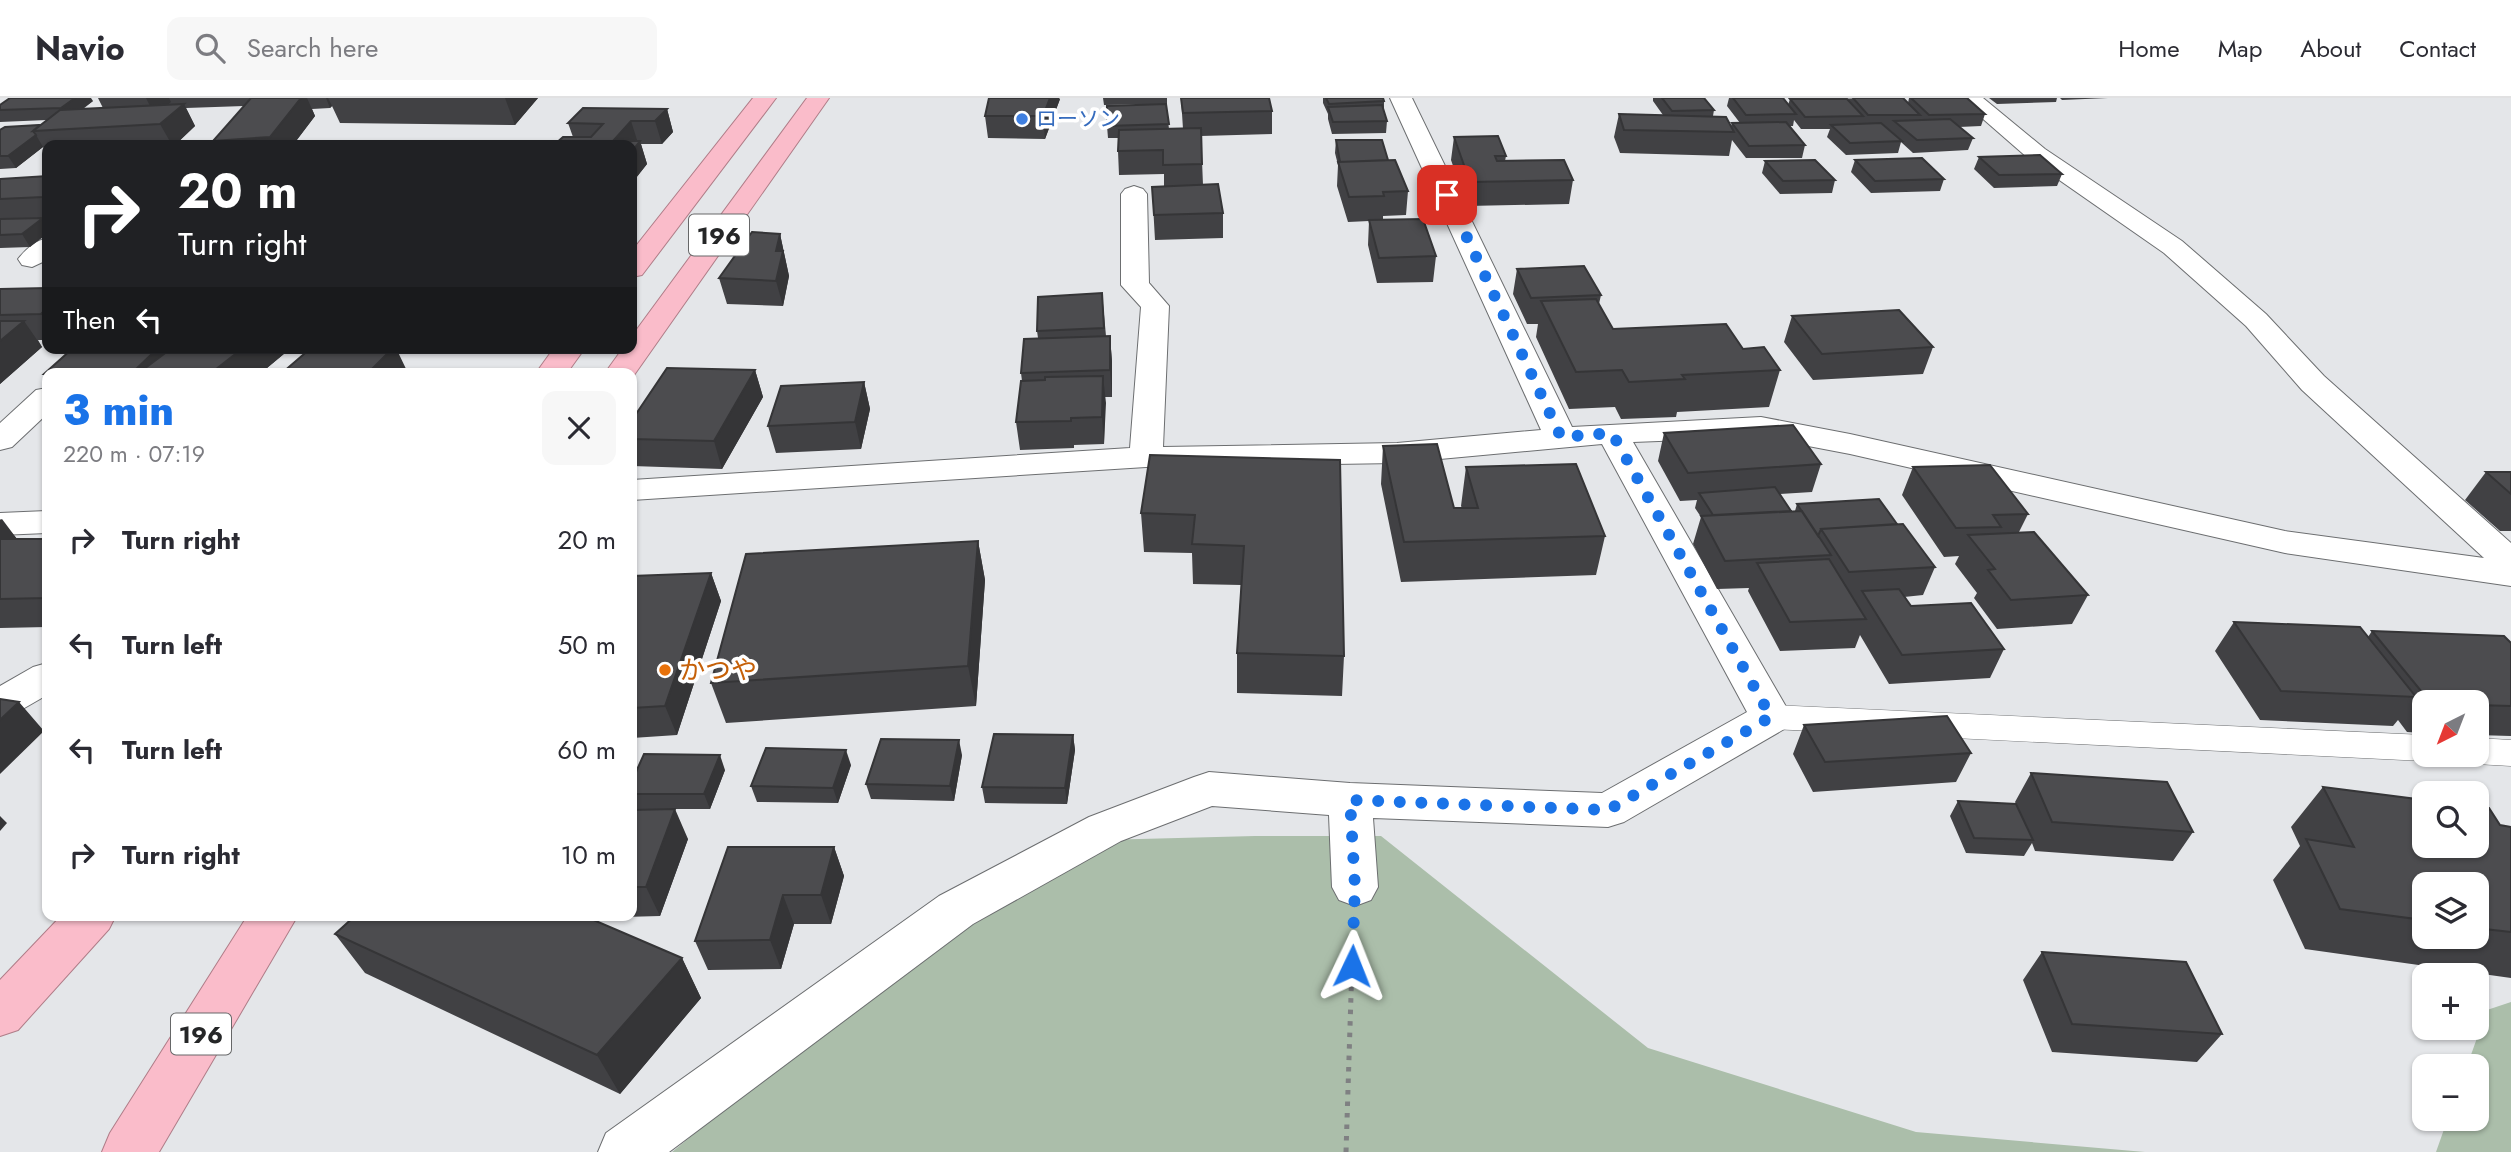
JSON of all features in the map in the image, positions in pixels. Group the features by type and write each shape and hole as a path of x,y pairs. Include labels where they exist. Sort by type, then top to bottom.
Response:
{"highway":[{"name":"196","path":"637,263 765,98"},
{"name":"196","path":"637,349 818,98"},
{"path":"555,368 565,354"},
{"path":"0,1014 86,921"},
{"name":"196","path":"129,1152 270,921"}],"street":[{"path":"1401,98 1561,437"},
{"path":"1970,98 2037,154 2173,247 2256,320 2313,383 2511,563"},
{"path":"1134,194 1135,285 1156,306 1146,457"},
{"path":"0,440 42,402"},
{"path":"637,490 1146,457 1397,453 1612,433 1761,428 1850,444 2285,542 2511,574"},
{"path":"625,1152 956,910 1105,829 1209,789 1350,800 1608,810 1771,717 1612,433"},
{"path":"0,524 42,522"},
{"path":"0,704 42,680"},
{"path":"1350,800 1355,887"}],"lane":[{"path":"1771,717 2412,747"},
{"path":"2489,752 2511,753"}],"path":[{"path":"1346,1152 1355,887"}],"green space":[{"path":"1381,836 1648,1048 1916,1132 2145,1152 672,1152 955,920 1101,840"},
{"path":"2511,1002 2511,1152 2436,1152 2443,1131 2489,1131 2489,1054 2471,1054 2476,1040 2489,1040 2489,1009"}],"building":[{"path":"10,98 75,98 61,108 0,110 0,105"},
{"path":"251,98 301,98 270,137 214,140"},
{"path":"989,98 1050,98 1043,116 985,116"},
{"path":"1181,98 1269,98 1272,111 1183,113"},
{"path":"1326,98 1383,98 1384,101 1329,104"},
{"path":"1662,98 1704,98 1714,110 1672,111"},
{"path":"1733,98 1783,98 1796,114 1746,115"},
{"path":"1853,98 1903,98 1920,115 1868,115"},
{"path":"1911,98 1967,98 1985,114 1929,115"},
{"path":"1790,99 1847,99 1863,116 1805,117"},
{"path":"184,104 160,124 33,131 60,110"},
{"path":"1166,104 1169,124 1107,126 1107,106"},
{"path":"1382,105 1387,121 1333,122 1328,107"},
{"path":"583,108 667,109 655,121 631,121 614,140 560,140 563,137 591,137 603,124 568,123"},
{"path":"1619,114 1726,117 1734,132 1624,130"},
{"path":"1950,119 1973,138 1917,140 1894,121"},
{"path":"1786,122 1805,145 1749,146 1732,123"},
{"path":"1881,123 1902,141 1850,143 1831,125"},
{"path":"40,125 33,131 36,135 8,156 0,156 0,130 5,127"},
{"path":"1201,128 1202,164 1163,165 1163,150 1118,151 1119,130"},
{"path":"1498,136 1506,156 1495,156 1497,161 1564,160 1573,180 1470,182 1454,137"},
{"path":"1336,140 1382,140 1388,160 1340,162"},
{"path":"2040,155 2062,174 1999,175 1979,157"},
{"path":"1922,158 1944,179 1875,181 1855,160"},
{"path":"1395,160 1408,191 1383,192 1384,196 1349,197 1338,162"},
{"path":"1815,160 1835,180 1783,181 1765,161"},
{"path":"42,176 42,197 0,199 0,179"},
{"path":"1218,184 1223,213 1154,215 1152,187"},
{"path":"42,218 22,234 0,235 0,219"},
{"path":"1423,219 1436,256 1379,258 1369,220"},
{"path":"752,232 780,234 776,251 783,251 776,281 719,278"},
{"path":"1584,266 1601,295 1531,298 1517,269"},
{"path":"42,288 42,313 0,315 0,289"},
{"path":"1102,293 1104,328 1037,331 1038,297"},
{"path":"1596,299 1613,329 1726,324 1743,349 1764,347 1780,370 1682,375 1685,379 1629,382 1622,370 1576,372 1541,301"},
{"path":"1899,310 1933,347 1822,354 1792,316"},
{"path":"0,321 24,321 0,341"},
{"path":"1110,336 1110,370 1021,373 1024,339"},
{"path":"66,354 152,354 137,368 51,368"},
{"path":"164,354 235,354 217,368 145,368"},
{"path":"304,354 387,354 373,368 288,368"},
{"path":"667,368 755,370 714,441 637,439 637,413"},
{"path":"1103,376 1102,417 1071,418 1071,421 1016,422 1021,381 1045,380 1045,377"},
{"path":"864,382 855,422 768,426 781,386"},
{"path":"1793,425 1821,464 1688,473 1664,433"},
{"path":"1437,444 1454,508 1478,508 1466,467 1576,464 1605,536 1404,542 1383,446"},
{"path":"1150,455 1340,460 1344,656 1237,653 1244,546 1192,544 1195,515 1141,513"},
{"path":"1990,465 2028,514 1993,515 2001,527 1956,528 1913,467"},
{"path":"2486,472 2511,472 2511,494"},
{"path":"1775,487 1791,511 1713,515 1699,493"},
{"path":"1879,499 1897,524 1821,529 1818,536 1797,504"},
{"path":"1802,511 1831,555 1725,561 1701,516"},
{"path":"1903,524 1935,567 1849,572 1821,529"},
{"path":"2034,532 2088,595 2011,600 1988,570 1995,569 1968,535"},
{"path":"0,539 42,539 42,598 0,599"},
{"path":"978,541 968,666 711,683 746,554"},
{"path":"1829,559 1866,619 1790,622 1757,563"},
{"path":"711,573 665,706 637,708 637,576"},
{"path":"1899,589 1911,606 1971,603 2004,649 1902,655 1862,591"},
{"path":"2234,622 2360,627 2412,692 2412,697 2281,691"},
{"path":"2372,631 2504,636 2511,643 2511,706 2489,705 2489,690 2420,690"},
{"path":"0,699 19,702 0,720"},
{"path":"1947,716 1971,753 1825,762 1804,725"},
{"path":"994,734 1073,735 1065,788 982,787"},
{"path":"881,739 959,740 950,786 866,784"},
{"path":"766,748 846,750 833,788 751,786"},
{"path":"644,754 720,755 704,794 637,794 637,770"},
{"path":"2031,773 2167,782 2193,832 2052,822"},
{"path":"2323,787 2412,798 2412,858 2489,858 2489,808 2500,825 2511,827 2511,932 2489,929 2489,872 2412,872 2412,918 2340,909 2306,839 2354,847"},
{"path":"1958,801 2016,804 2033,840 1974,838"},
{"path":"675,809 646,887 637,887 637,810"},
{"path":"728,847 834,847 821,895 783,895 770,940 695,941"},
{"path":"349,921 596,921 682,958 597,1055 335,934"},
{"path":"2042,952 2186,962 2222,1034 2072,1024"}],"place":[{"name":"ローソン","path":"1022,119"},
{"name":"かつや","path":"665,670"}],"route":[{"path":"1352,966 1355,887 1350,800 1608,810 1771,717 1612,433 1561,437 1447,195"}]}
